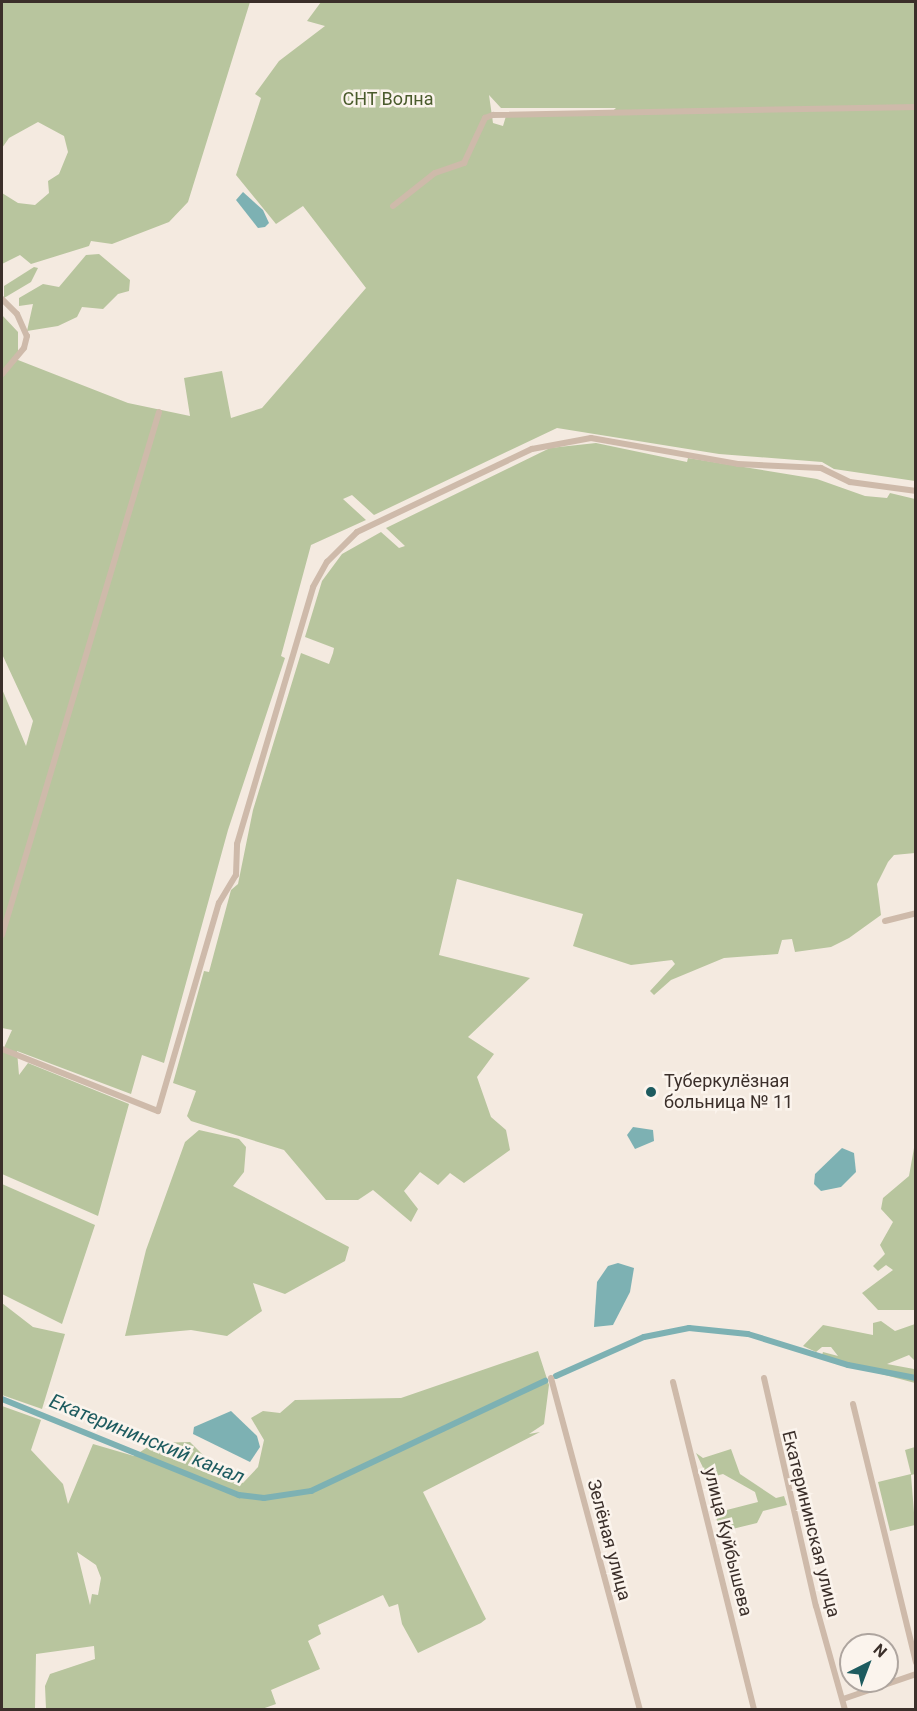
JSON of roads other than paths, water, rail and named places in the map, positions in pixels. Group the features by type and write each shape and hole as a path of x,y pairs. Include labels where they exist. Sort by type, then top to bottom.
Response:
{"street":[{"path":"393,206 435,173 464,163 472,153 485,118 493,115 915,107"},
{"path":"2,299 17,314 27,336 24,348 2,374"},
{"path":"2,935 159,412"},
{"path":"2,1049 158,1111 219,903 236,875 237,844 312,587 327,562 357,532 532,449 591,438 638,443 738,464 821,468 850,482 915,491"},
{"path":"885,921 915,913"},
{"name":"Зелёная улица","path":"551,1378 640,1710"},
{"name":"Екатерининская улица","path":"764,1378 816,1606 845,1710"},
{"name":"улица Куйбышева","path":"673,1382 754,1710"},
{"path":"853,1404 915,1662"},
{"path":"843,1700 915,1674"}],"water":[{"path":"243,192 263,210 269,223 265,227 258,228 236,200"},
{"path":"633,1127 653,1130 654,1141 635,1149 627,1135"},
{"path":"842,1148 854,1153 856,1172 841,1187 821,1191 814,1184 815,1174"},
{"path":"618,1263 634,1268 630,1292 613,1325 594,1327 597,1282 608,1266"},
{"path":"231,1411 257,1436 260,1447 250,1462 193,1434 194,1427"}],"waterway":[{"name":"Екатерининский канал","path":"556,1376 644,1337 689,1328 748,1334 848,1365 916,1378"},
{"name":"Екатерининский канал","path":"2,1399 239,1495 264,1498 311,1491 545,1381"}],"place":[{"name":"Туберкулёзная больница № 11","path":"651,1092"}],"park label":[{"name":"СНТ Волна","path":"388,99"}]}
